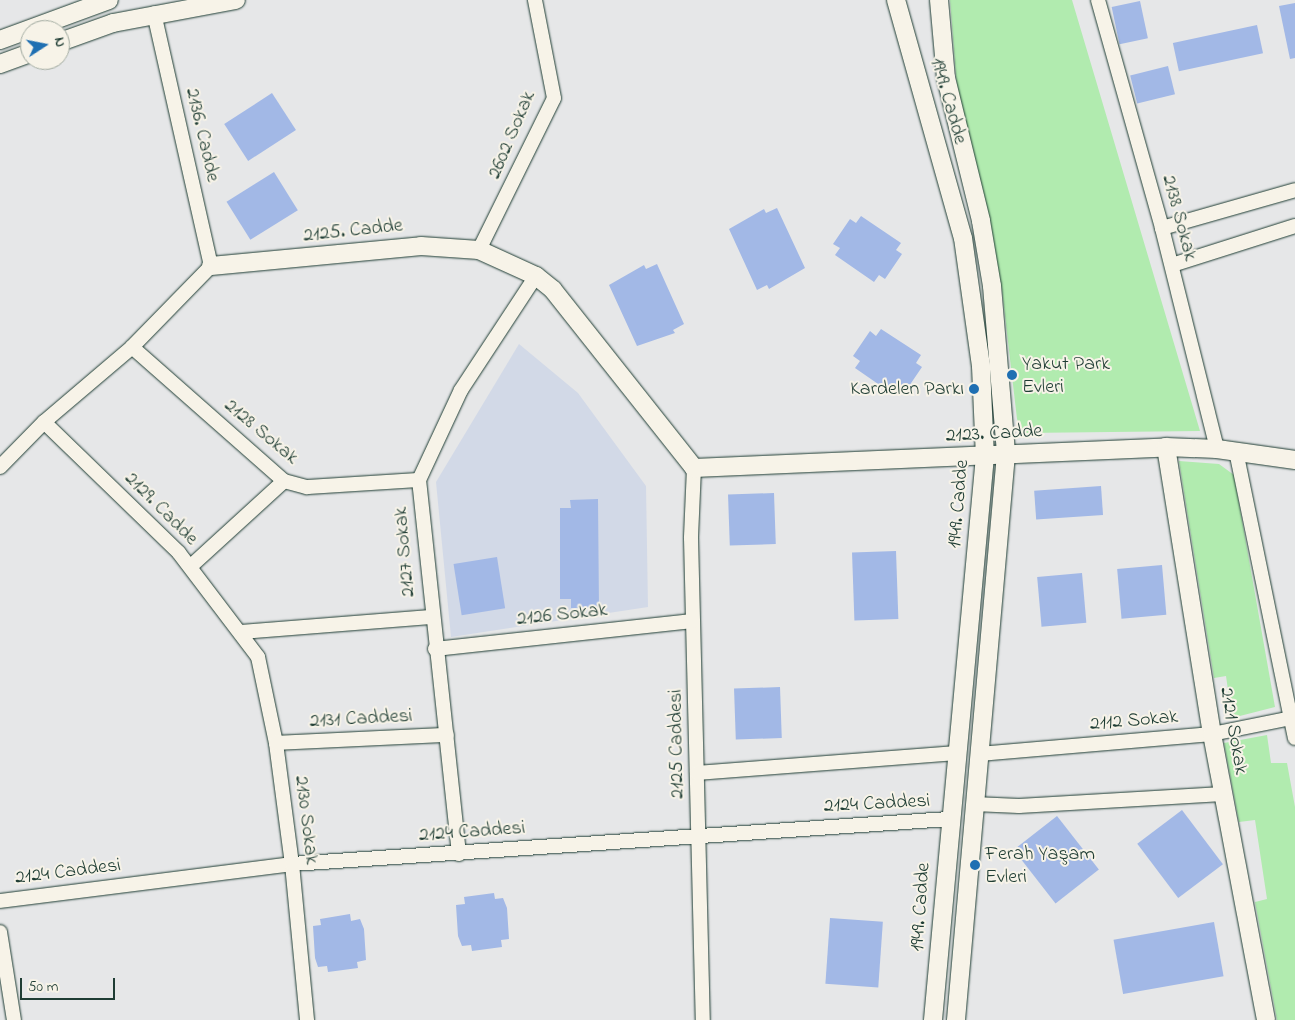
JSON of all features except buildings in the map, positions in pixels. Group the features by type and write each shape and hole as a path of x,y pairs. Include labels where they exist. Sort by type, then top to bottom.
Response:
{"street":[{"path":"0,40 109,0"},
{"path":"70,39 154,14 236,0"},
{"name":"2602 Sokak","path":"479,250 554,98 535,0"},
{"name":"1949. Cadde","path":"896,0 963,238 981,366 985,456 949,820 934,1020"},
{"name":"1949. Cadde","path":"940,0 946,78 981,221 992,286 1006,454 956,1020"},
{"name":"2138 Sokak","path":"1098,0 1172,265 1217,449"},
{"name":"2136. Cadde","path":"154,14 211,266"},
{"path":"0,64 20,57"},
{"path":"1162,228 1295,190"},
{"path":"1172,265 1295,226"},
{"name":"2125. Cadde","path":"211,266 421,246 479,250 536,276 564,302 694,468"},
{"path":"0,467 44,422 132,347 211,266"},
{"name":"2127 Sokak","path":"459,854 447,735 430,617 419,480 461,390 536,276"},
{"name":"2128 Sokak","path":"132,347 284,481 308,487 419,480"},
{"name":"2129. Cadde","path":"44,422 190,566 241,632"},
{"name":"2123. Cadde","path":"694,468 1166,447 1217,449 1295,460"},
{"name":"2121 Sokak","path":"1166,447 1212,734 1266,1020"},
{"path":"1236,451 1295,738"},
{"name":"2125 Caddesi","path":"694,468 692,621 703,1020"},
{"path":"190,566 284,481"},
{"path":"241,632 430,617"},
{"name":"2126 Sokak","path":"435,649 692,621"},
{"name":"2130 Sokak","path":"241,632 258,657 276,743 292,864 307,1020"},
{"name":"2112 Sokak","path":"979,754 1212,734 1291,718"},
{"name":"2131 Caddesi","path":"276,743 447,735"},
{"path":"697,773 956,753"},
{"path":"974,804 1019,806 1223,794"},
{"name":"2124 Caddesi","path":"0,901 292,864 459,854 699,834 949,820"},
{"path":"0,932 5,991 14,1020"}],"shaded area":[{"path":"519,344 578,393 646,486 648,607 451,637 436,482"}],"green space":[{"path":"950,0 1072,0 1200,431 1023,433 1017,419 1002,290 958,101"},
{"path":"1179,461 1219,464 1234,475 1275,707 1232,718 1226,676 1214,678"},
{"path":"1267,735 1271,763 1287,763 1295,807 1295,1020 1277,1020 1255,902 1267,899 1255,820 1239,822 1224,743"}],"place":[{"name":"Yakut Park Evleri","path":"1012,375"},
{"name":"Kardelen Parkı","path":"974,389"},
{"name":"Ferah Yaşam Evleri","path":"975,865"}]}
